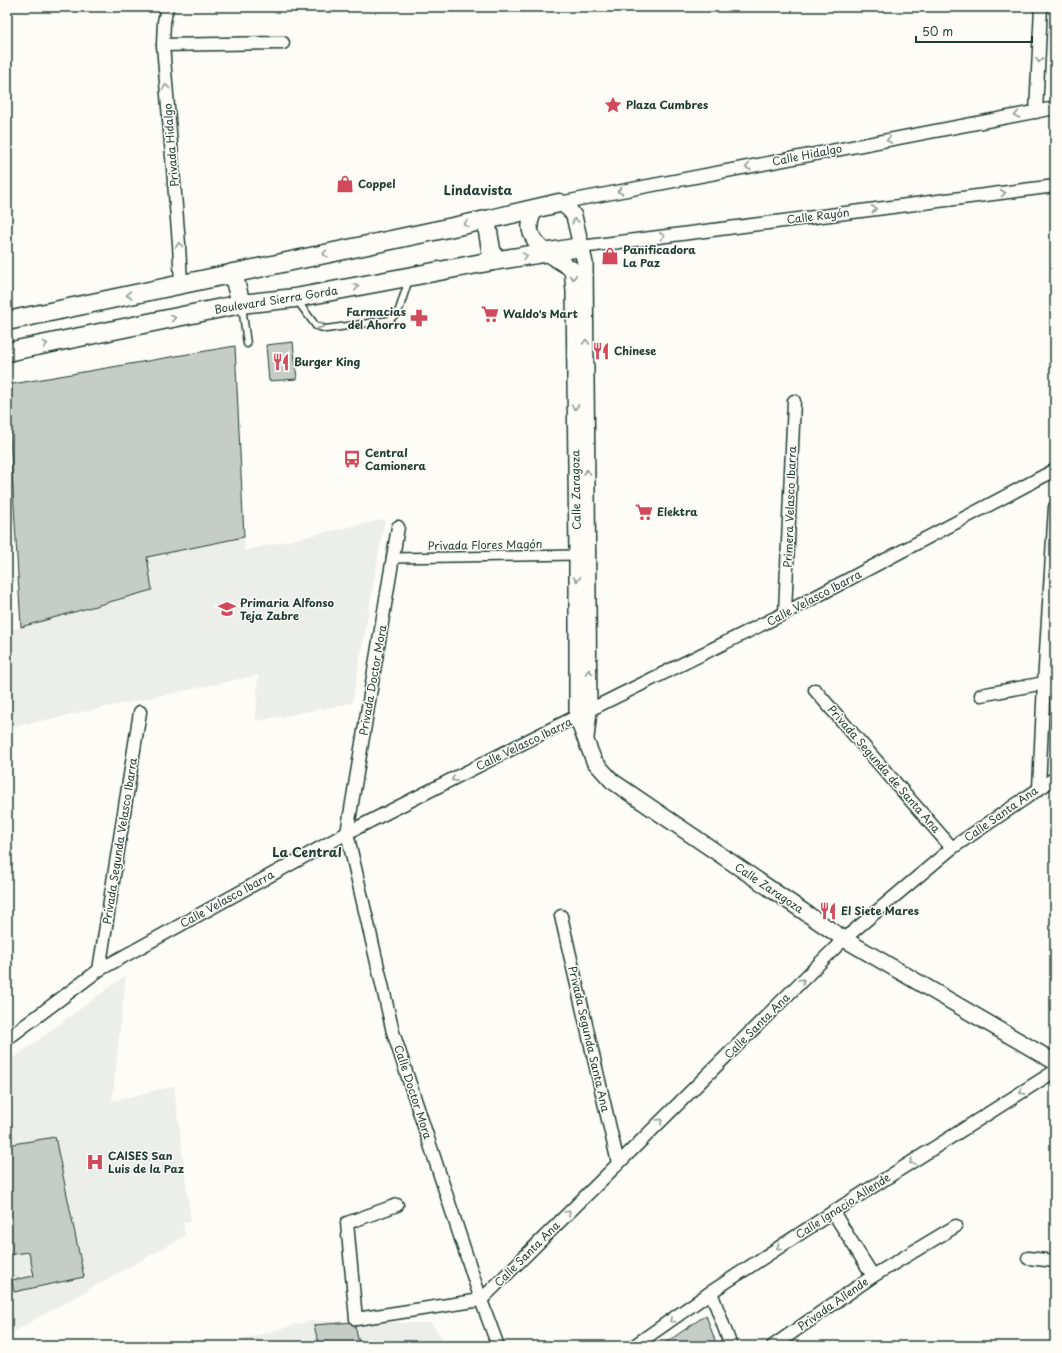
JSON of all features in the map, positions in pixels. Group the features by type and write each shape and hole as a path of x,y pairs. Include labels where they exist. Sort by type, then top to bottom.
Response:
{"main road":[{"path":"7,321 486,220 559,203"},
{"path":"486,220 493,261"},
{"name":"Boulevard Sierra Gorda","path":"7,352 242,304 295,298 493,261 581,247"},
{"path":"233,273 242,304"}],"street":[{"name":"Privada Hidalgo","path":"167,7 164,22 163,45 181,284"},
{"path":"1036,112 1041,7"},
{"path":"163,45 283,43"},
{"name":"Calle Hidalgo","path":"559,203 1055,108"},
{"name":"Calle Rayón","path":"581,247 1055,186"},
{"path":"559,203 570,210 574,216 581,247"},
{"path":"537,208 529,223 530,231 534,239 546,253"},
{"name":"Calle Zaragoza","path":"581,247 585,263 583,715"},
{"name":"Calle Zaragoza","path":"546,253 572,269 574,291 577,555 583,715 586,740 594,761 612,781 844,939 1055,1062"},
{"name":"Primera Velasco Ibarra","path":"785,613 794,401"},
{"name":"Calle Velasco Ibarra","path":"7,1039 99,970 347,833 529,740 583,715 785,613 1055,470"},
{"path":"1039,788 1055,507"},
{"name":"Privada Doctor Mora","path":"347,833 398,527"},
{"name":"Privada Flores Magón","path":"393,558 577,555"},
{"path":"981,695 1044,683"},
{"name":"Privada Segunda de Santa Ana","path":"816,690 952,848"},
{"name":"Privada Segunda Velasco Ibarra","path":"99,970 140,712"},
{"name":"Calle Santa Ana","path":"481,1300 844,939 952,848 1055,778"},
{"name":"Calle Doctor Mora","path":"347,833 393,1032 481,1300 498,1346"},
{"name":"Privada Segunda Santa Ana","path":"560,916 618,1163"},
{"name":"Calle Ignacio Allende","path":"634,1346 711,1292 833,1212 1055,1072"},
{"path":"397,1205 348,1223 356,1320 481,1300"},
{"name":"Privada Allende","path":"833,1212 873,1276"},
{"name":"Privada Allende","path":"773,1346 873,1276 956,1226"},
{"path":"1028,1258 1055,1261"},
{"path":"711,1292 731,1346"}],"lane":[{"path":"295,298 316,326 326,329 390,320 399,310 410,277"},
{"path":"242,304 247,344"}],"shaded area":[{"name":"Primaria Alfonso Teja Zabre","path":"385,519 352,703 256,721 258,675 7,728 7,631 152,590 147,557 244,537 244,551"},
{"name":"CAISES San Luis de la Paz","path":"126,975 112,1101 174,1086 191,1222 183,1223 185,1236 18,1329 7,1337 7,1063"},
{"path":"309,1321 431,1323 448,1346 220,1346"}],"building":[{"name":"Burger King","path":"293,342 297,379 269,381 266,345"},
{"path":"235,346 244,537 147,557 152,590 21,627 7,385"},
{"path":"55,1137 84,1277 14,1292 12,1280 34,1276 29,1252 7,1255 7,1145"},
{"path":"706,1315 717,1346 661,1346"},
{"path":"354,1322 359,1343 348,1346 319,1346 314,1325"}],"place":[{"name":"Plaza Cumbres","path":"613,105"},
{"name":"Coppel","path":"345,184"},
{"name":"Panificadora La Paz","path":"610,256"},
{"name":"Waldo's Mart","path":"490,314"},
{"name":"Farmacias del Ahorro","path":"419,318"},
{"name":"Chinese","path":"601,351"},
{"name":"Burger King","path":"281,362"},
{"name":"Central Camionera","path":"352,459"},
{"name":"Elektra","path":"644,512"},
{"name":"Primaria Alfonso Teja Zabre","path":"227,609"},
{"name":"El Siete Mares","path":"828,911"},
{"name":"CAISES San Luis de la Paz","path":"95,1162"}],"district":[{"name":"Lindavista","path":"478,190"},
{"name":"La Central","path":"307,852"}]}
